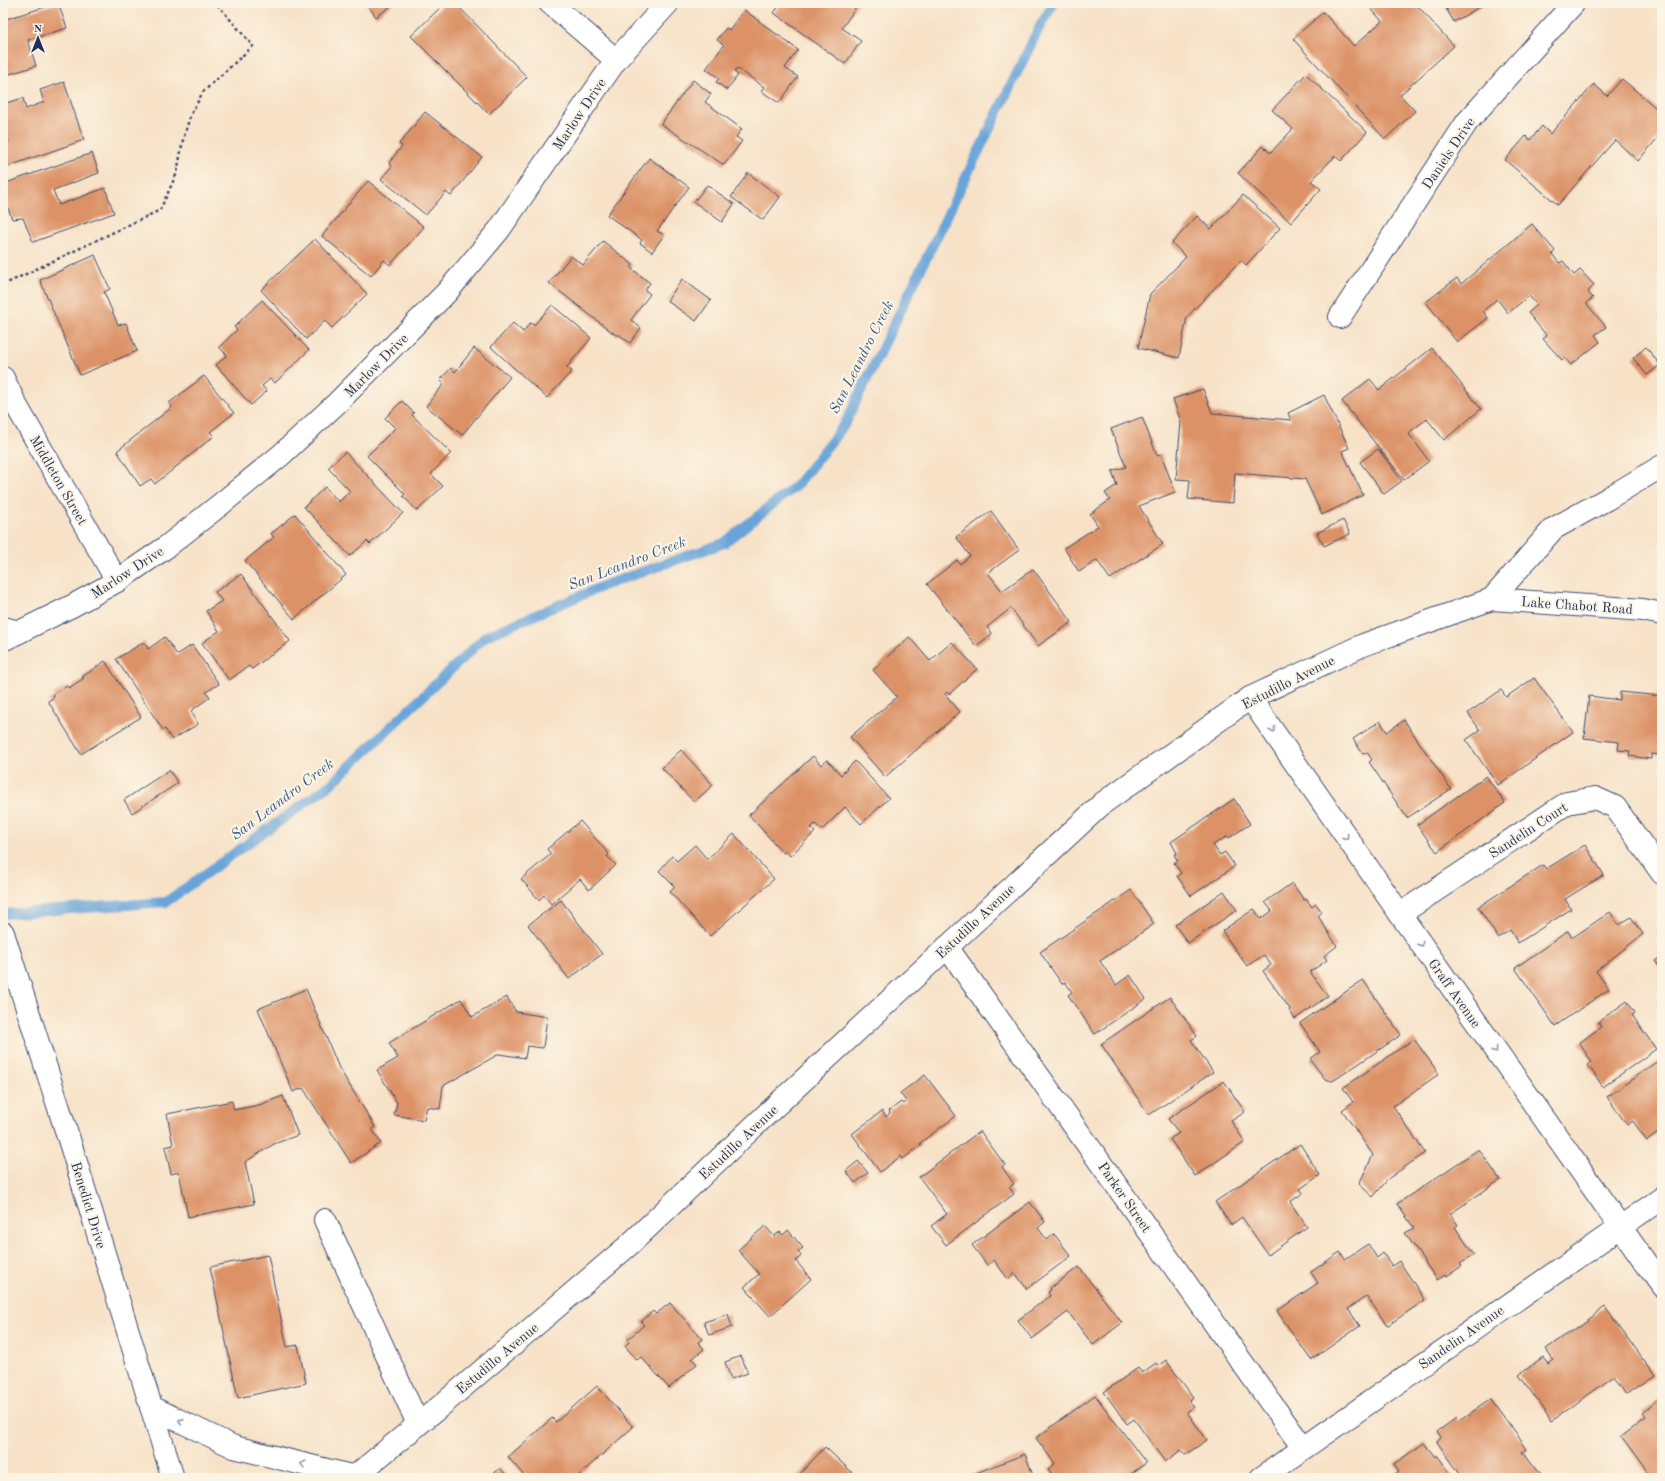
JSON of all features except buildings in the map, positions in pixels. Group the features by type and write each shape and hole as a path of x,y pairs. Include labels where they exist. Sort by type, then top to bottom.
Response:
{"street":[{"path":"550,3 616,60"},
{"name":"Marlow Drive","path":"8,633 72,606 117,581 165,548 281,455 338,404 447,292 499,230 616,60 668,3"},
{"name":"Daniels Drive","path":"1340,317 1467,122 1574,3"},
{"name":"Middleton Street","path":"3,378 16,405 117,581"},
{"name":"Estudillo Avenue","path":"354,1477 629,1245 769,1112 1103,804 1250,698 1363,644 1492,599 1554,529 1662,466"},
{"name":"Lake Chabot Road","path":"1492,599 1643,610 1662,614"},
{"name":"Graff Avenue","path":"1250,698 1662,1286"},
{"name":"Sandelin Court","path":"1400,914 1567,803 1595,798 1614,808 1662,872"},
{"name":"Benedict Drive","path":"3,933 72,1150 172,1478"},
{"name":"Parker Street","path":"947,947 1303,1448"},
{"name":"Sandelin Avenue","path":"1261,1478 1662,1198"},
{"path":"325,1220 418,1424"},
{"path":"151,1407 234,1447 354,1477"}],"path":[{"path":"3,285 160,210 177,173 183,140 190,116 203,92 253,46 216,3"}],"waterway":[{"name":"San Leandro Creek","path":"3,914 166,902 330,785 486,636 608,584 724,543 797,485 845,424 1039,28 1054,3"}]}
